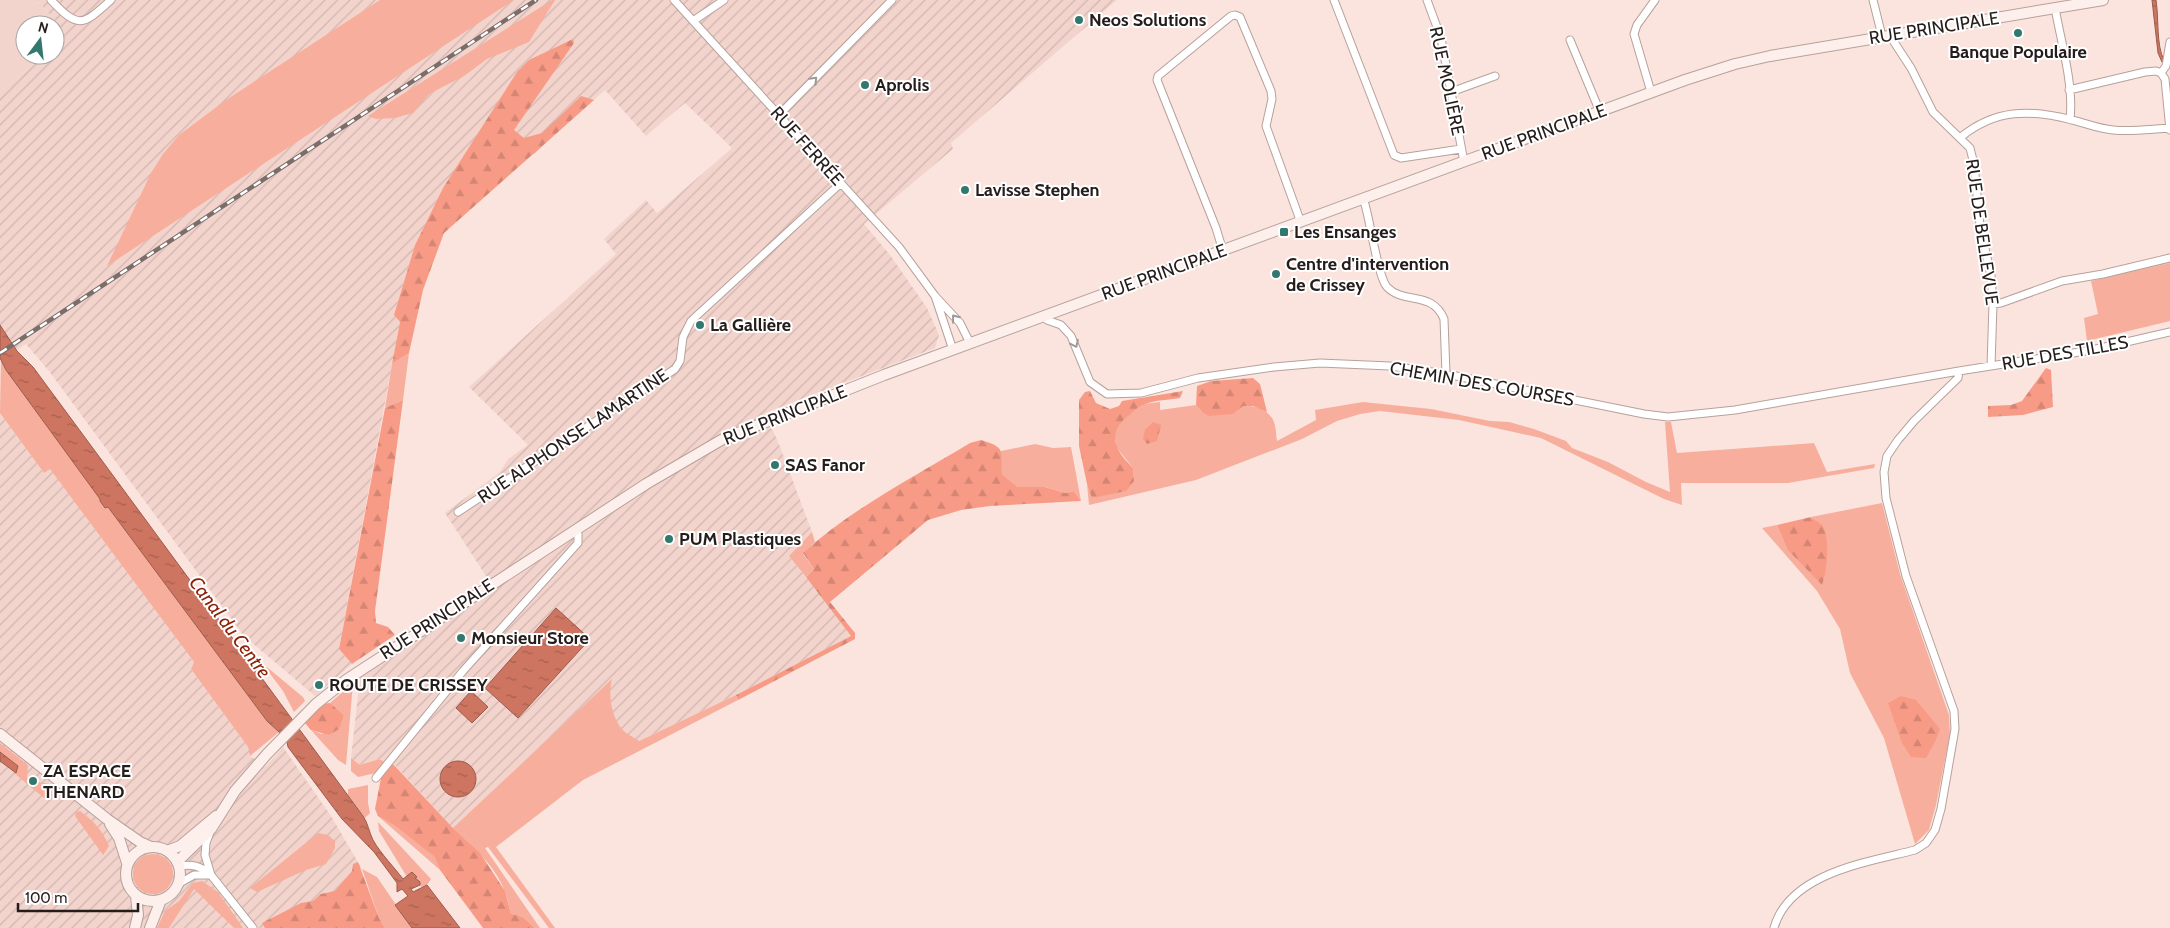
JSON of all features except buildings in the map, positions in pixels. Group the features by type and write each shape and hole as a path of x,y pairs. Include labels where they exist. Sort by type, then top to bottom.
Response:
{"street":[{"path":"52,0 69,18 80,21 92,18 111,0"},
{"name":"RUE FERRÉE","path":"674,0 899,248 935,296 960,323 970,343"},
{"path":"693,21 724,0"},
{"path":"779,115 892,0"},
{"path":"1334,0 1394,155 1401,158 1461,149"},
{"name":"RUE MOLIÈRE","path":"1427,0 1440,38 1464,162"},
{"path":"1651,92 1634,34 1637,25 1655,0"},
{"path":"1873,0 1882,36"},
{"name":"RUE PRINCIPALE","path":"220,812 251,772 279,742 325,697 351,677 374,660 574,530 723,439 970,343 1223,251 1300,220 1464,162 1651,92 1735,64 1893,34 2103,0"},
{"path":"2055,8 2069,90 2070,119"},
{"path":"1223,251 1187,154 1157,85 1158,76 1230,16 1240,17 1272,92 1266,126 1300,220"},
{"name":"RUE DE BELLEVUE","path":"1893,34 1895,44 1911,68 1933,112 1970,148 1974,164 1977,204 1991,275 1993,304 1991,366"},
{"path":"1570,40 1600,112"},
{"path":"1960,137 1976,126 2010,113 2028,113 2070,119 2115,131 2170,129 2162,73 2168,60 2170,42"},
{"path":"2069,90 2145,72 2156,71 2162,73"},
{"path":"1451,92 1495,76"},
{"name":"RUE ALPHONSE LAMARTINE","path":"458,512 675,369 680,361 683,337 691,321 841,183"},
{"path":"1364,198 1378,263 1386,286 1398,294 1430,302 1441,312 1444,319 1446,374"},
{"path":"1993,304 2062,281 2103,274 2170,258"},
{"name":"RUE FERRÉE","path":"935,296 953,350"},
{"name":"CHEMIN DES COURSES","path":"1045,317 1046,320 1061,325 1071,336 1080,354 1087,378 1101,391 1120,395 1142,393 1198,378 1274,367 1320,363 1390,366 1446,374 1644,414 1668,417 1735,410 1959,371"},
{"name":"RUE DES TILLES","path":"1959,371 2092,350 2170,332"},
{"path":"1774,928 1779,915 1792,897 1809,884 1829,874 1915,850 1926,843 1935,830 1954,741 1954,711 1906,576 1886,498 1884,472 1887,456 1914,421 1958,378 1959,371"},
{"path":"376,778 463,671 578,543 578,534 574,530"},
{"path":"0,734 107,819 140,842 167,851 178,864 178,884"},
{"path":"211,875 205,856 206,842 220,812"},
{"path":"167,851 180,846 220,812"},
{"path":"107,819 119,838 127,863 126,882 136,896 138,915 134,928"},
{"path":"178,864 211,829"},
{"path":"127,863 137,851 151,846"},
{"path":"178,864 198,866 211,875 253,928"},
{"path":"136,896 148,901 161,900 171,894 178,884 194,875 211,875"},
{"path":"150,928 161,900"}],"shaded area":[{"path":"0,0 37,0 50,15 15,15 15,65 32,65 0,92"},
{"path":"37,0 1117,0 951,143 953,149 864,224 890,255 927,308 939,335 935,348 765,413 779,444 812,532 789,556 826,601 851,636 736,695 588,765 529,810 480,853 453,828 394,764 379,759 360,765 351,758 360,677 407,644 489,593 486,576 445,513 500,472 508,459 528,445 469,387 616,254 604,239 646,200 657,213 732,148 685,103 646,136 605,90 534,154 443,188 415,245 394,315 400,322 339,649 352,664 315,696 244,636 49,371 26,344 0,360 0,92 32,65 65,65 65,15 50,15"},
{"path":"380,0 514,0 107,266 151,173 163,154 179,135 226,100"},
{"path":"552,0 555,0 529,42 487,59 464,76 429,94 413,113 395,118 376,119 368,116"},
{"path":"2170,263 2170,321 2087,341 2084,318 2098,314 2091,281"},
{"path":"409,353 403,400 385,408 392,364"},
{"path":"1,359 6,370 105,508 108,507 267,721 279,732 250,756 248,747 191,669 194,662 50,469 44,473 0,413"},
{"path":"1160,402 1160,410 1196,405 1202,412 1239,406 1258,408 1272,418 1277,441 1316,420 1315,410 1363,402 1431,409 1490,421 1509,422 1566,441 1572,448 1608,462 1670,492 1665,422 1671,422 1677,453 1814,443 1827,472 1875,464 1874,468 1788,483 1681,483 1682,505 1664,499 1541,438 1459,420 1380,411 1360,414 1337,421 1302,439 1196,480 1089,505 1087,484 1093,498 1134,481 1133,468 1117,448 1114,435 1119,423 1143,404"},
{"path":"0,413 44,473 50,468 194,662 191,669 248,747 250,756 266,766 283,747 331,816 362,869 310,928 0,928"},
{"path":"1035,444 1053,448 1071,447 1081,501 1074,491 1065,493 1045,487 1018,487 1002,474 1001,451"},
{"path":"1882,503 1900,574 1949,715 1950,734 1936,805 1929,830 1915,844 1884,738 1850,673 1840,629 1817,591 1762,528 1777,525 1787,549 1821,524 1811,517"},
{"path":"812,532 815,542 803,554 814,569 806,577 789,556"},
{"path":"262,663 303,697 305,701 294,712 283,691"},
{"path":"612,679 610,692 615,718 624,731 639,741 736,695 738,700 583,780 496,847 555,928 549,928 488,847 485,848 540,928 535,928 523,917 511,915 501,883 490,865 453,828"},
{"path":"353,683 346,765 338,760 311,730 322,734 344,715 330,703"},
{"path":"0,743 28,765 27,778 35,785 39,782 49,784 63,795 44,798 14,773 18,766 0,752"},
{"path":"351,758 360,765 379,759 386,762 376,773 358,777 351,771"},
{"path":"368,785 370,813 365,818 348,795 348,789"},
{"path":"80,811 97,826 106,840 109,846 103,855 75,816 76,812"},
{"path":"378,816 395,826 436,857 440,870"},
{"path":"378,822 431,879 427,885 421,887 412,872 407,877 379,831"},
{"path":"318,833 328,835 335,841 335,848 326,864 306,870 257,892 250,888"},
{"path":"153,854 167,860 173,874 167,888 153,894 139,888 133,874 139,860"},
{"path":"362,869 377,877 412,928 385,928 379,918"},
{"path":"202,881 218,892 243,928 234,928 194,889 169,928 157,928 165,911 179,901 193,883"}],"green space":[{"path":"573,39 574,43 514,130 524,138 542,133 581,96 594,100 444,233 423,290 409,353 392,364 400,322 394,315 415,245 443,188 517,72 529,60"},
{"path":"2046,368 2051,370 2053,407 2023,415 1988,417 1988,406 2011,405 2022,401"},
{"path":"1253,378 1260,384 1267,412 1253,406 1243,406 1233,414 1209,416 1196,405 1197,386 1211,381"},
{"path":"1090,391 1096,403 1110,409 1119,406 1122,401 1183,391 1180,398 1143,405 1121,423 1117,429 1115,442 1122,455 1133,468 1134,481 1126,491 1092,498 1079,446 1079,400 1085,392"},
{"path":"403,400 375,611 376,623 388,627 395,635 352,664 339,649 385,408"},
{"path":"1153,422 1161,425 1157,441 1147,444 1143,439 1145,430"},
{"path":"981,440 998,448 1002,454 1002,474 1018,487 1045,487 1065,493 1074,491 1081,501 990,506 961,510 928,520 830,602 855,633 855,639 738,700 736,695 851,636 806,577 814,569 803,553 841,522 884,494 970,443"},
{"path":"1811,517 1821,524 1826,536 1827,563 1822,585 1787,549 1777,525"},
{"path":"1901,696 1916,700 1940,729 1926,758 1911,757 1902,743 1888,703"},
{"path":"330,703 344,715 339,729 329,735 311,730 305,723 322,704"},
{"path":"393,764 453,828 480,853 505,891 511,914 523,917 535,928 483,928 440,870 435,857 395,826 378,816 375,809 381,778"},
{"path":"358,862 379,918 385,928 265,928 262,923 301,903 313,901 321,894 335,891 352,871 353,864"}],"water":[{"path":"2152,0 2156,0 2161,54 2164,60 2162,62 2158,53"},
{"path":"0,325 17,351 33,367 363,816 373,840 380,850 403,879 412,872 417,877 415,878 420,882 420,885 411,889 413,892 427,885 460,928 412,928 395,905 408,896 402,889 397,892 397,883 374,852 342,819 288,747 287,742 267,721 108,507 105,508 6,370 0,358"},
{"path":"556,608 590,639 518,718 485,688"},
{"path":"471,691 488,707 472,723 456,708"},
{"path":"0,752 18,766 16,773 0,761"},
{"path":"458,761 470,767 476,779 470,791 458,797 446,791 440,779 446,767"}],"railway":[{"path":"0,353 536,0"}],"place":[{"name":"Neos Solutions","path":"1079,20"},
{"name":"Banque Populaire","path":"2018,33"},
{"name":"Aprolis","path":"865,85"},
{"name":"Lavisse Stephen","path":"965,190"},
{"name":"Les Ensanges","path":"1284,232"},
{"name":"Centre d'intervention de Crissey","path":"1276,274"},
{"name":"La Gallière","path":"700,325"},
{"name":"SAS Fanor","path":"775,465"},
{"name":"PUM Plastiques","path":"669,539"},
{"name":"Monsieur Store","path":"461,638"},
{"name":"ROUTE DE CRISSEY","path":"319,685"},
{"name":"ZA ESPACE THENARD","path":"33,781"}],"water label":[{"name":"Canal du Centre","path":"230,627"}]}
